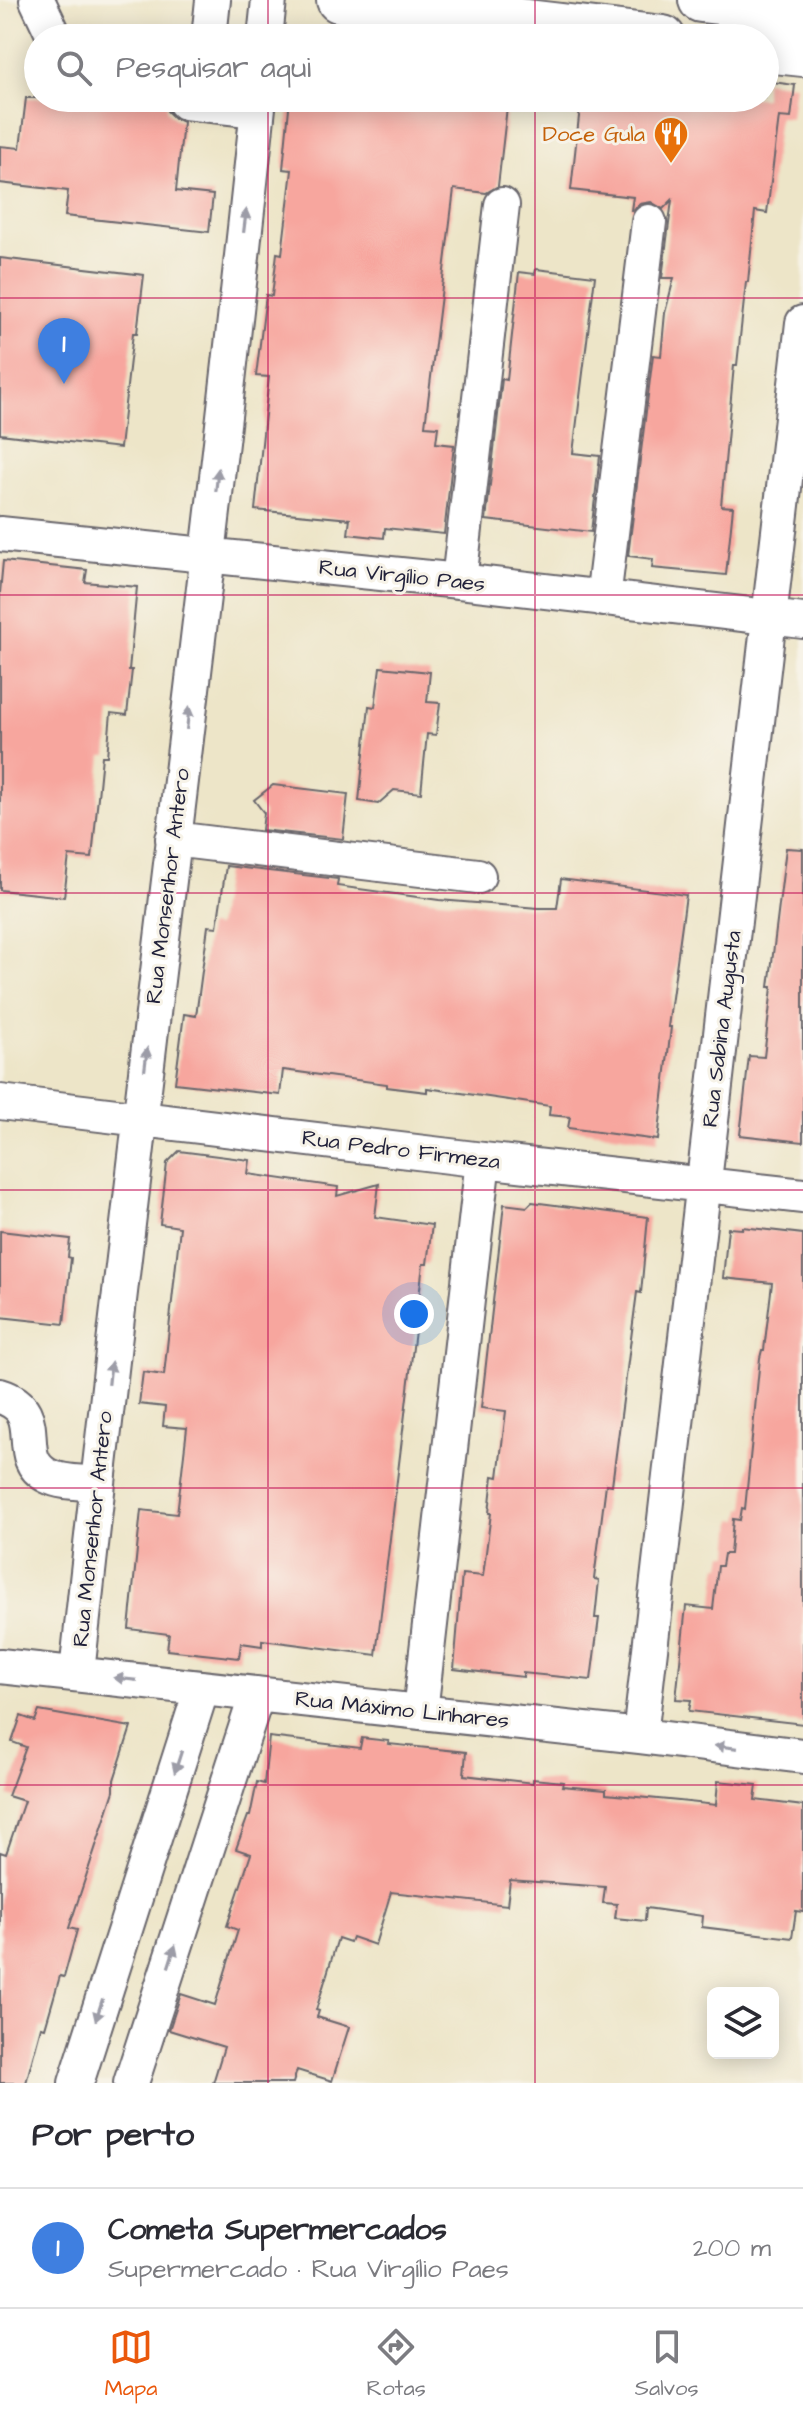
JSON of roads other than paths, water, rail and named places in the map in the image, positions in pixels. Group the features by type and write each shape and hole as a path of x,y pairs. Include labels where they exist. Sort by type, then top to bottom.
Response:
{"main road":[{"path":"339,0 544,24"},
{"path":"701,0 803,12"},
{"path":"779,51 803,54"}],"street":[{"path":"37,0 48,24"},
{"path":"210,24 213,0"},
{"path":"266,24 269,0"},
{"name":"Rua Monsenhor Antero","path":"77,1673 139,1118 209,557 257,112"},
{"path":"459,581 502,205"},
{"path":"603,599 649,222"},
{"name":"Rua Sabina Augusta","path":"640,1736 703,1186 787,620 803,323"},
{"name":"Rua Virgílio Paes","path":"0,534 459,581 787,620"},
{"path":"173,839 478,876"},
{"name":"Rua Pedro Firmeza","path":"0,1102 803,1196"},
{"path":"420,1712 483,1160"},
{"path":"0,1396 18,1404 25,1412 29,1449 34,1464 44,1474 57,1480 97,1484"},
{"name":"Rua Máximo Linhares","path":"0,1666 803,1756"},
{"path":"76,2083 202,1688"},
{"path":"131,2083 257,1694"}],"place":[{"name":"Doce Gula","path":"671,165"},
{"name":"Cometa Supermercados","path":"64,384"}]}
